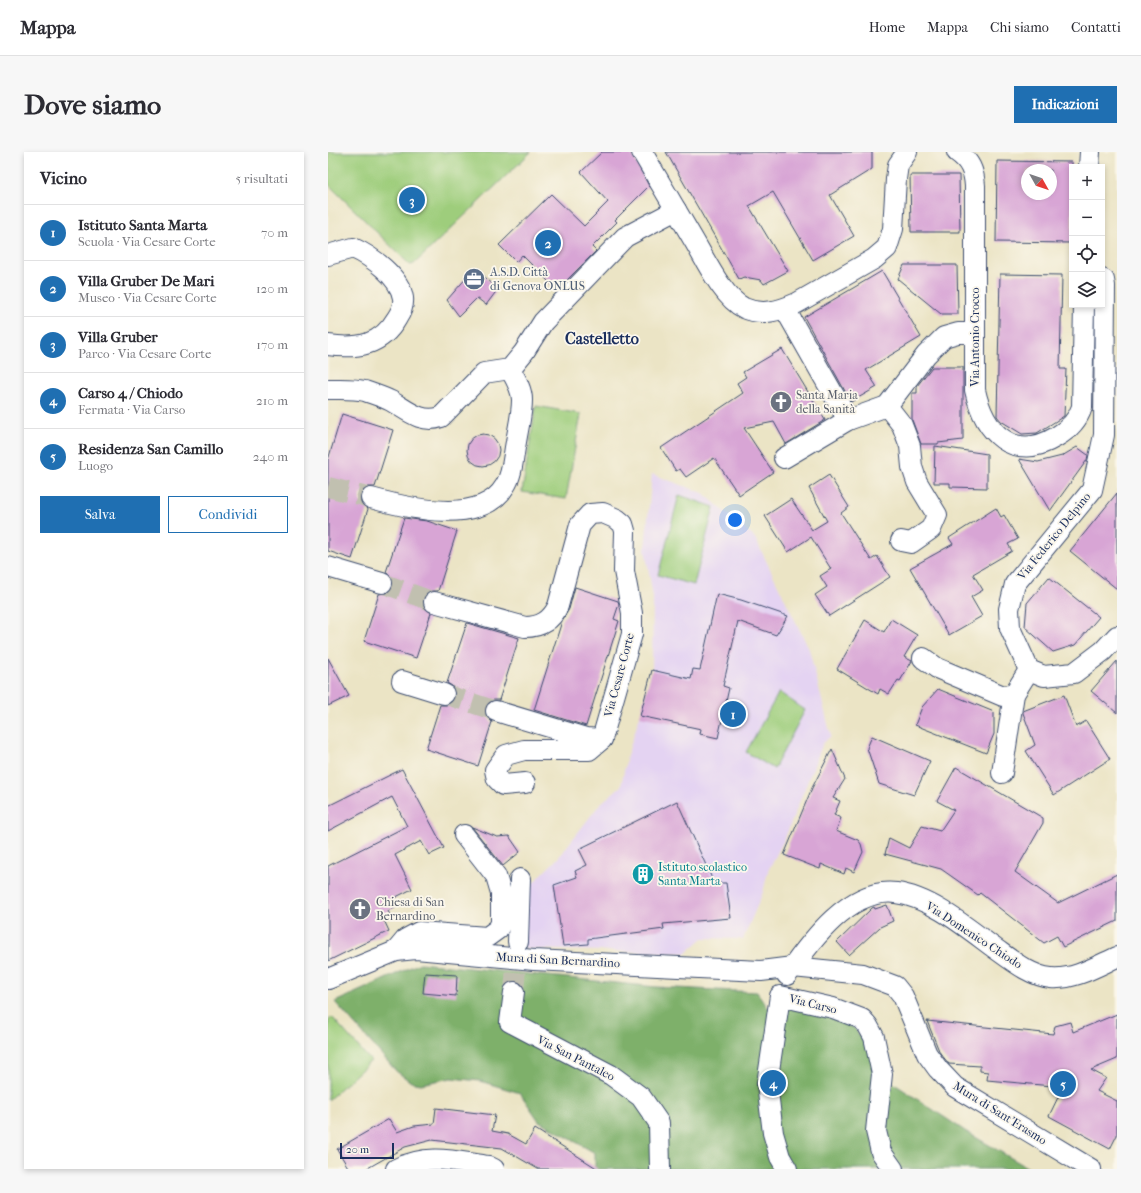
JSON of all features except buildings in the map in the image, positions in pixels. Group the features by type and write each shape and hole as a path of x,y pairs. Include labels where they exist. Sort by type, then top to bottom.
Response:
{"street":[{"path":"642,152 717,281 740,305 755,312 763,313 785,308 874,259 887,248 893,229 898,165 907,152"},
{"name":"Via Antonio Crocco","path":"957,152 969,164 974,174 976,186 975,390 980,409 986,420 1000,438 1011,444 1023,447 1035,446 1046,443 1060,435 1079,417 1082,407 1084,308"},
{"path":"1089,164 1090,152"},
{"path":"328,389 363,390 390,401 407,412 424,419 433,419 441,416 484,373 510,369 524,352 543,322 625,237 676,210"},
{"path":"328,255 353,248 359,251 392,276 400,287 403,305 390,329 372,342 346,347 328,345"},
{"path":"785,308 848,420"},
{"name":"Via Federico Delpino","path":"1029,670 1010,628 1009,609 1016,584 1092,490 1104,435 1105,308"},
{"path":"784,458 848,420 888,406 926,355 944,337 958,333 975,333"},
{"path":"372,498 401,506 439,512 486,504 497,496 509,480 522,399 518,385 510,369"},
{"path":"888,406 902,425 910,446 912,467 917,482 938,515 931,529 911,543 901,541"},
{"name":"Via Cesare Corte","path":"434,602 525,627 540,625 554,614 558,606 580,525 590,514 596,512 611,515 617,519 623,524 625,531 624,571 632,613 632,634 602,739"},
{"path":"328,567 382,584"},
{"path":"1002,773 1014,694 1029,670 1044,676 1074,673 1103,651 1117,636"},
{"path":"923,658 937,668 1003,696 1014,694"},
{"path":"402,681 444,694"},
{"path":"496,711 586,738 602,739"},
{"path":"525,783 503,784 497,779 495,770 506,756 524,750 589,750 602,739"},
{"path":"396,951 406,939 419,932 487,937 493,934 501,923 501,893 496,876 464,835"},
{"path":"501,893 520,879 518,942"},
{"name":"Via Domenico Chiodo","path":"780,996 786,977 826,926 843,909 855,902 876,894 895,892 929,904 1018,965 1039,975 1051,978 1067,978 1117,957"},
{"name":"Mura di San Bernardino","path":"328,979 396,951 416,949 534,960 761,971 793,967"},
{"name":"Mura di Sant'Erasmo","path":"793,967 863,974 895,986 903,996 927,1054 938,1070 955,1086 1091,1169"},
{"name":"Via San Pantaleo","path":"514,992 510,1022 611,1075 641,1097 658,1124 660,1169"},
{"name":"Via Carso","path":"787,1169 780,1157 773,1133 767,1084 780,996 845,1012 862,1018 868,1026 874,1037 882,1074 876,1131 881,1152 893,1169"},
{"path":"396,1169 423,1159 436,1158 488,1166 494,1169"}],"shaded area":[{"path":"652,474 703,493 755,538 809,649 831,736 823,743 785,838 768,871 763,892 743,939 703,938 686,953 524,949 523,893 558,858 600,804 621,786 627,756 640,716 652,670 653,597 645,549"}],"green space":[{"path":"328,152 531,152 414,264 410,265 328,184"},
{"path":"536,406 581,414 566,499 522,492"},
{"path":"679,495 714,507 694,585 658,575"},
{"path":"779,692 805,710 774,769 746,752"},
{"path":"420,963 656,987 757,992 768,1008 793,1007 833,1018 855,1028 882,1071 893,1083 965,1131 1030,1169 596,1169 595,1153 539,1121 520,1093 480,1081 451,1078 421,1084 411,1082 396,1071 335,1002"},
{"path":"332,1017 371,1061 328,1100 328,1021"}],"tunnel":[{"path":"328,487 371,498"},
{"path":"382,583 434,602"},
{"path":"444,694 496,711"},
{"path":"514,992 518,942"}],"place":[{"name":"Villa Gruber","path":"412,200"},
{"name":"Villa Gruber De Mari","path":"548,243"},
{"name":"A.S.D. Città di Genova ONLUS","path":"474,279"},
{"name":"Santa Maria della Sanità","path":"781,402"},
{"name":"Istituto Santa Marta","path":"733,714"},
{"name":"Istituto scolastico Santa Marta","path":"643,874"},
{"name":"Chiesa di San Bernardino","path":"360,909"},
{"name":"Carso 4 / Chiodo","path":"773,1083"},
{"name":"Residenza San Camillo","path":"1063,1084"}],"district":[{"name":"Castelletto","path":"602,338"}]}
